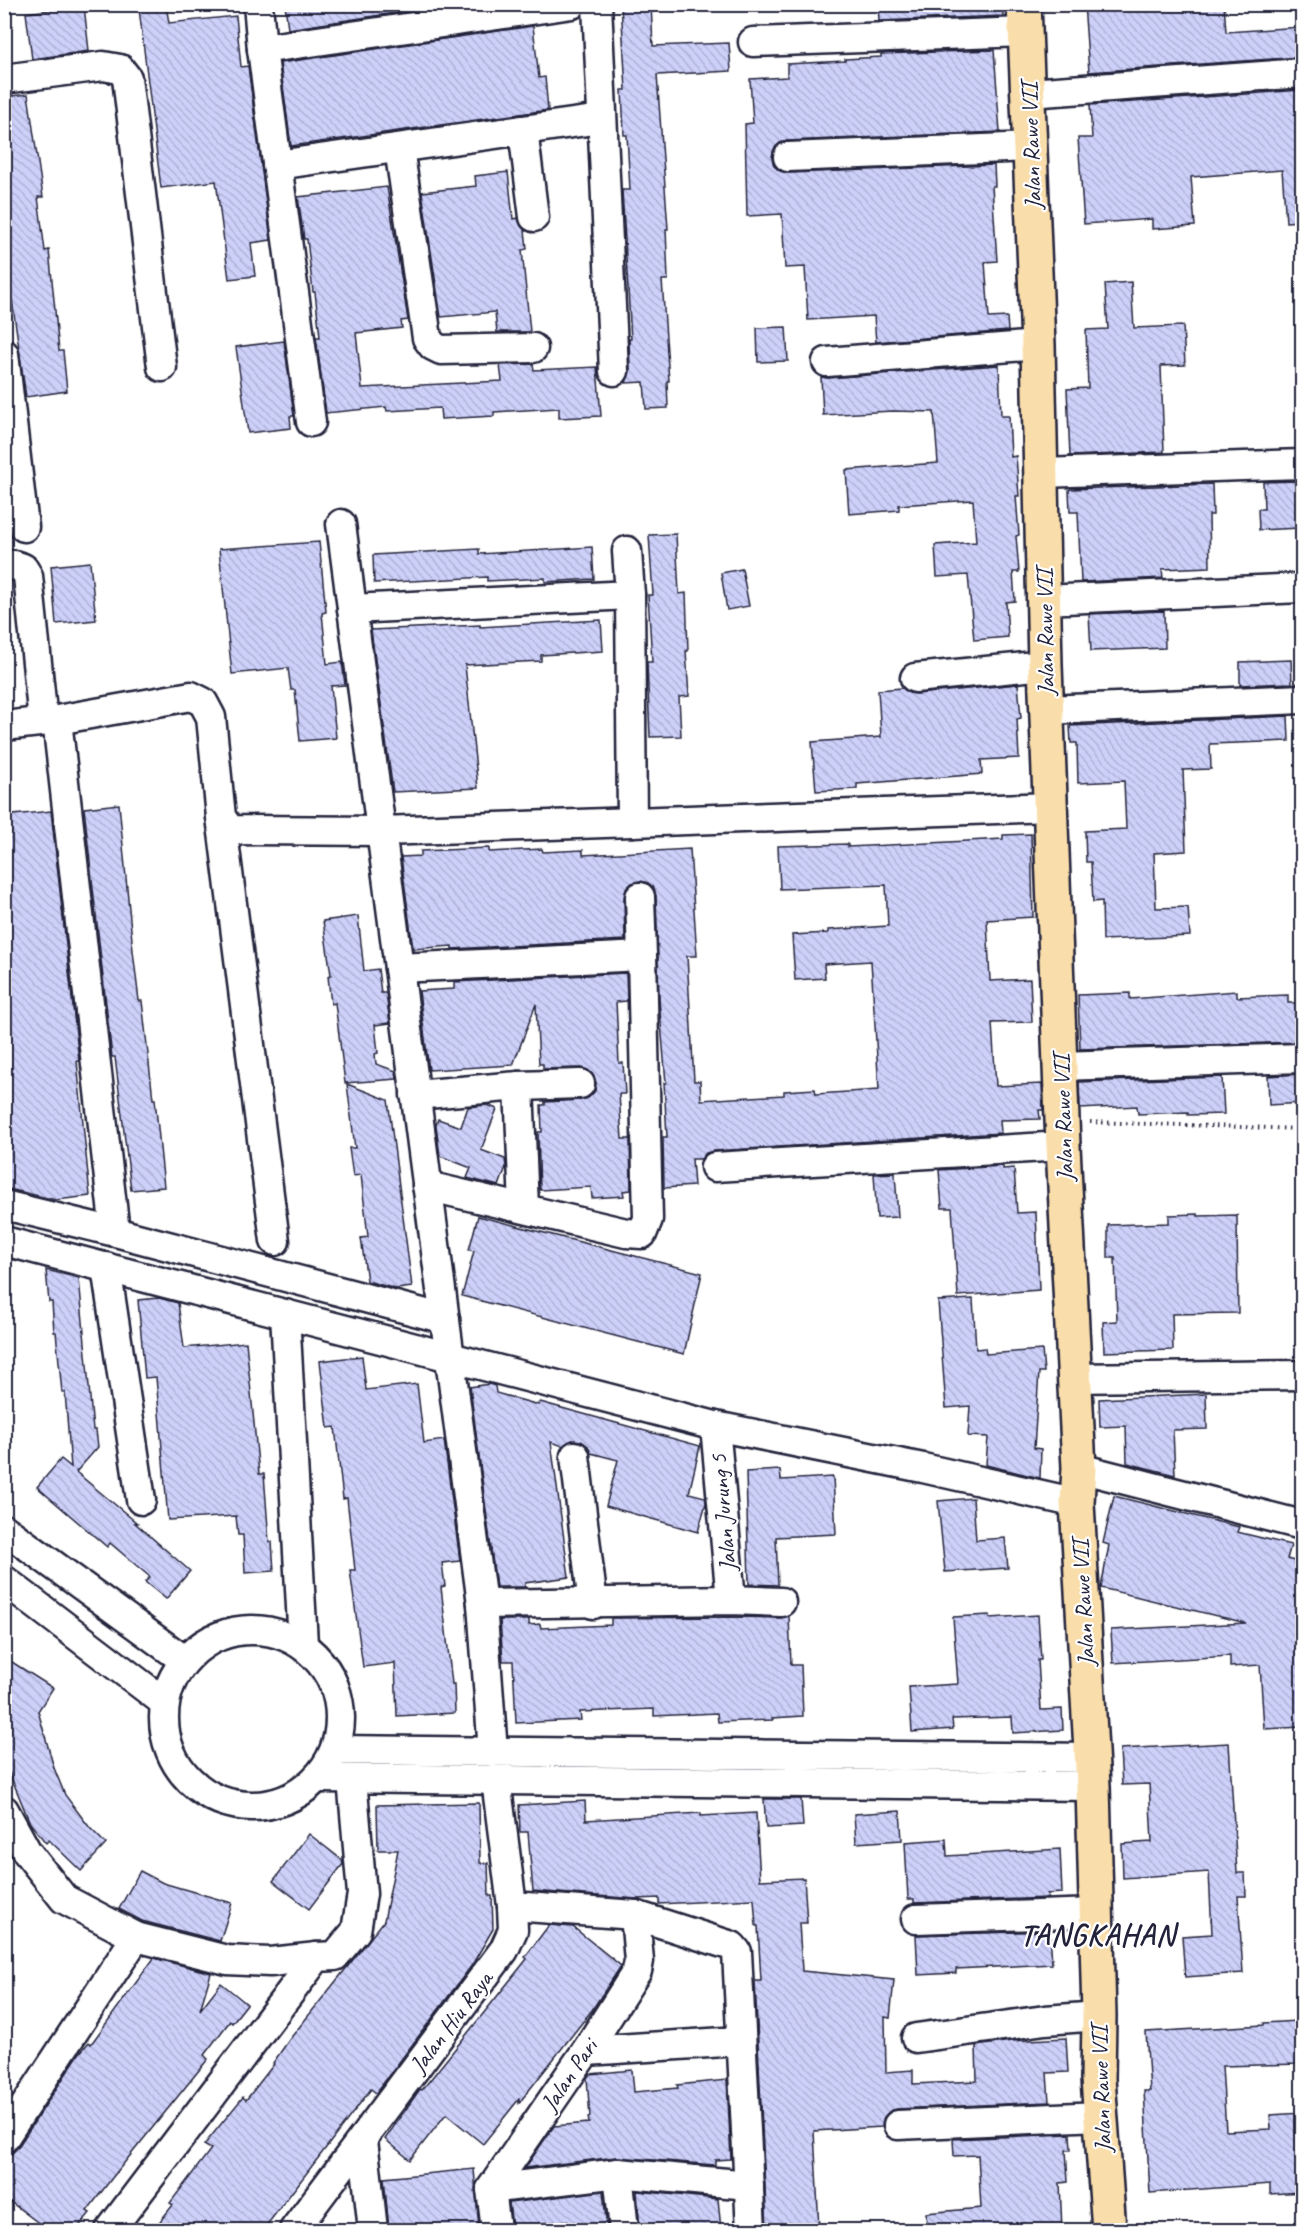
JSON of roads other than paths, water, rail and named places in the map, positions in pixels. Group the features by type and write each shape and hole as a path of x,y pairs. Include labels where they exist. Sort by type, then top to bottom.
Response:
{"main road":[{"name":"Jalan Rawe VII","path":"1025,18 1038,345 1047,710 1060,1066 1079,1468 1077,1503 1092,1772 1099,2016 1098,2079 1109,2230"}],"street":[{"path":"258,4 311,422"},
{"path":"262,49 572,4"},
{"path":"597,4 614,371"},
{"path":"753,42 1025,18"},
{"path":"4,79 103,66 120,69 127,78 162,368"},
{"path":"1029,93 1302,73"},
{"path":"277,165 601,119"},
{"path":"523,130 534,217"},
{"path":"788,158 1031,147"},
{"path":"399,148 427,338 433,346 441,350 533,348"},
{"path":"827,362 1038,345"},
{"path":"4,354 24,526"},
{"path":"1042,473 1302,464"},
{"path":"341,524 482,1604 493,1752"},
{"path":"627,551 630,595 632,822"},
{"path":"4,566 14,565 23,568 28,576 50,720 115,1232"},
{"path":"1044,600 1302,588"},
{"path":"352,609 630,595"},
{"path":"915,678 1046,665"},
{"path":"4,726 191,696 203,702 211,717 221,818 275,1240"},
{"path":"1047,710 1302,699"},
{"path":"221,818 231,831 382,831 1051,807"},
{"path":"427,1186 626,1233 642,1234 648,1219 640,897"},
{"path":"399,968 642,956"},
{"path":"1060,1066 1302,1058"},
{"path":"415,1095 519,1086 580,1084"},
{"path":"519,1086 524,1208"},
{"path":"715,1167 1063,1133"},
{"path":"4,1204 445,1319"},
{"path":"4,1241 715,1426 922,1468 1077,1503"},
{"path":"106,1267 141,1500"},
{"path":"285,1314 303,1644"},
{"path":"1074,1378 1302,1375"},
{"name":"Jalan Jurung 5","path":"715,1426 731,1600"},
{"path":"575,1456 593,1604"},
{"path":"1079,1468 1302,1525"},
{"path":"4,1529 184,1660"},
{"path":"4,1580 165,1702"},
{"path":"482,1604 731,1600 781,1602"},
{"path":"254,1628 279,1632 303,1644 329,1673 341,1711 335,1750 318,1778 296,1796 269,1805 241,1806 213,1798 190,1781 173,1758 164,1731 165,1702 172,1680 184,1660 204,1642 228,1631 254,1628"},
{"path":"335,1750 493,1752 1092,1772"},
{"path":"318,1778 496,1780 1092,1772"},
{"path":"4,1810 27,1852 64,1899 136,1937 226,1960 270,1962 335,1956 356,1931 362,1894 352,1779"},
{"name":"Jalan Hiu Raya","path":"294,2230 504,1950 513,1930 496,1780"},
{"path":"512,1906 636,1915 732,1946 737,1952 751,2230"},
{"path":"916,1919 1096,1913"},
{"name":"Jalan Pari","path":"490,2189 586,2051 637,1971 639,1961 636,1915"},
{"path":"4,2139 136,1937"},
{"path":"110,2230 317,1957"},
{"path":"916,2038 1046,2020 1099,2016"},
{"path":"586,2051 740,2041"},
{"path":"898,2125 1100,2116"},
{"path":"363,2140 373,2230"},
{"path":"496,2230 490,2189 618,2173 749,2185"},
{"path":"618,2173 624,2230"}],"district":[{"name":"TANGKAHAN","path":"1098,1935"}]}
